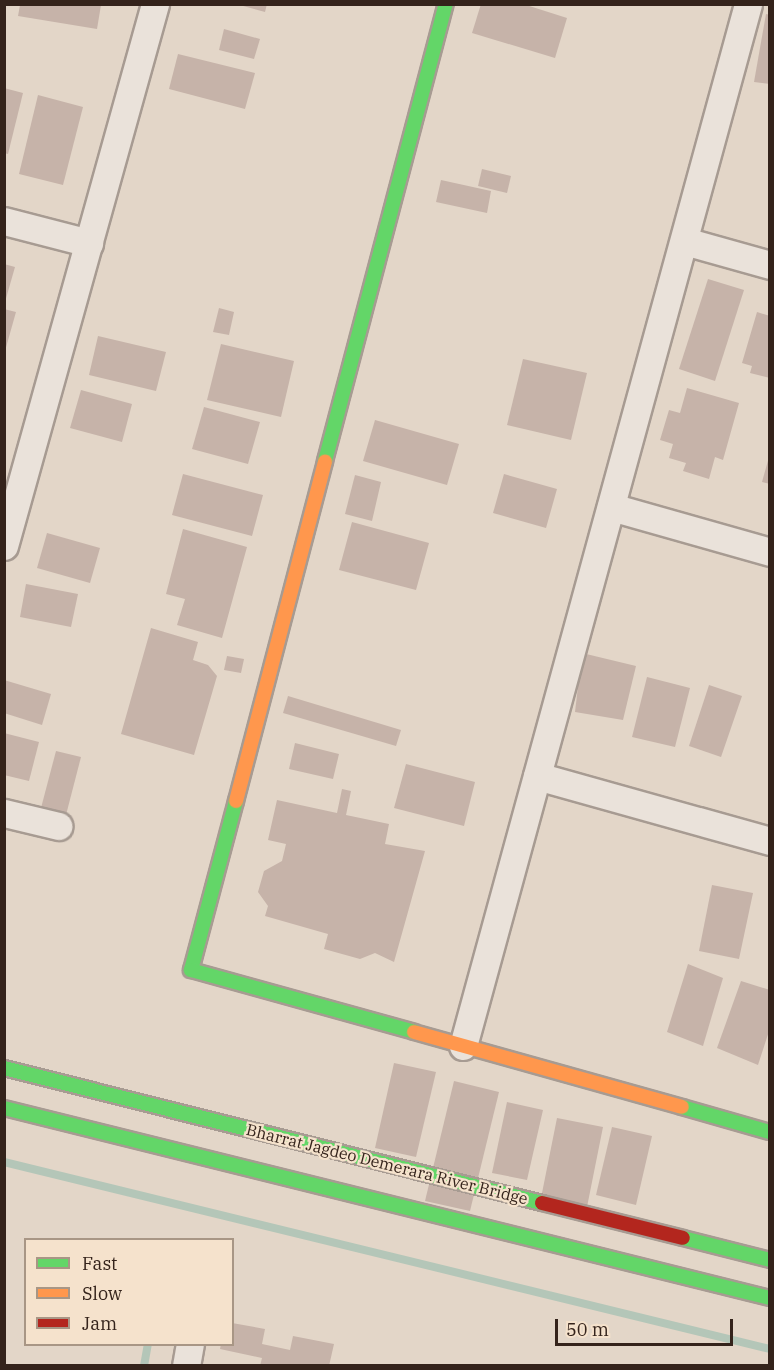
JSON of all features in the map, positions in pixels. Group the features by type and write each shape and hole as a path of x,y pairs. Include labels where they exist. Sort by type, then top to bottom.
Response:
{"street":[{"path":"7,531 155,4"},
{"path":"446,4 191,970 770,1132"},
{"path":"463,1046 748,4"},
{"path":"4,221 88,243"},
{"path":"684,241 770,265"},
{"path":"611,507 770,552"},
{"path":"537,776 770,841"},
{"path":"4,813 58,826"},
{"name":"Bharrat Jagdeo Demerara River Bridge","path":"4,1068 770,1260"},
{"path":"4,1108 770,1298"},
{"path":"186,1365 190,1346"}],"building":[{"path":"236,4 267,4 265,12"},
{"path":"481,4 523,4 567,18 555,58 472,33"},
{"path":"20,5 101,5 97,29 18,16"},
{"path":"766,14 770,15 770,84 754,82"},
{"path":"224,29 260,39 254,59 219,50"},
{"path":"178,54 255,73 245,109 169,89"},
{"path":"4,88 23,93 8,154 4,153"},
{"path":"38,95 83,107 63,185 19,174"},
{"path":"482,169 511,176 507,193 478,186"},
{"path":"441,180 491,191 487,213 436,202"},
{"path":"4,264 15,267 5,302 4,302"},
{"path":"708,279 744,290 715,381 679,369"},
{"path":"219,308 234,312 229,335 213,332"},
{"path":"4,309 16,312 5,351 4,351"},
{"path":"757,312 770,316 770,378 750,373 752,366 742,363"},
{"path":"98,336 166,352 156,391 89,375"},
{"path":"221,344 294,361 281,417 207,400"},
{"path":"523,359 587,373 571,440 507,425"},
{"path":"687,388 739,403 723,460 715,457 709,479 683,471 686,463 669,458 673,444 660,440 669,410 680,413"},
{"path":"81,390 132,404 122,442 70,428"},
{"path":"204,407 260,422 248,464 192,449"},
{"path":"375,420 459,444 447,485 363,461"},
{"path":"770,457 770,484 762,482"},
{"path":"183,474 263,495 252,536 172,515"},
{"path":"504,474 557,489 546,528 493,513"},
{"path":"355,475 381,482 372,521 345,514"},
{"path":"352,522 429,543 416,590 339,570"},
{"path":"183,529 247,547 222,638 177,625 185,599 166,594"},
{"path":"47,533 100,548 90,583 37,568"},
{"path":"26,584 78,594 71,627 20,617"},
{"path":"151,628 198,642 193,660 208,665 217,676 194,755 121,734"},
{"path":"582,653 636,666 623,720 575,712"},
{"path":"227,656 244,659 241,673 224,670"},
{"path":"647,677 690,688 675,747 632,737"},
{"path":"4,680 51,694 42,725 4,713"},
{"path":"709,685 742,696 721,757 689,746"},
{"path":"288,696 401,730 396,746 283,713"},
{"path":"4,733 39,742 29,781 4,775"},
{"path":"295,743 339,754 333,779 289,769"},
{"path":"56,751 81,757 66,815 41,808"},
{"path":"406,764 475,782 464,826 394,808"},
{"path":"342,789 351,791 346,815 389,824 385,844 425,851 394,962 375,953 360,959 324,949 328,934 265,916 268,906 258,892 264,871 282,861 286,844 268,840 277,800 337,813"},
{"path":"712,885 753,893 739,959 699,951"},
{"path":"688,964 723,978 703,1046 667,1032"},
{"path":"741,981 770,990 770,1028 758,1065 717,1048"},
{"path":"394,1063 436,1072 416,1157 375,1148"},
{"path":"454,1081 499,1092 470,1211 425,1201"},
{"path":"507,1102 543,1110 527,1180 492,1173"},
{"path":"557,1118 603,1127 586,1212 540,1203"},
{"path":"612,1127 652,1136 636,1205 596,1195"},
{"path":"234,1323 265,1329 262,1344 290,1350 293,1336 334,1344 329,1366 260,1366 262,1358 220,1349 221,1346 234,1346"}],"waterway":[{"path":"4,1162 770,1349"},
{"path":"144,1366 148,1346"}],"traffic: fast":[{"path":"325,461 446,4"},
{"path":"236,801 191,970 414,1032"},
{"path":"4,1068 542,1203"},
{"path":"682,1107 770,1132"},
{"path":"4,1108 770,1298"},
{"path":"683,1238 770,1260"}],"traffic: slow":[{"path":"236,801 325,461"},
{"path":"414,1032 682,1107"}],"traffic: jam":[{"path":"542,1203 683,1238"}]}
